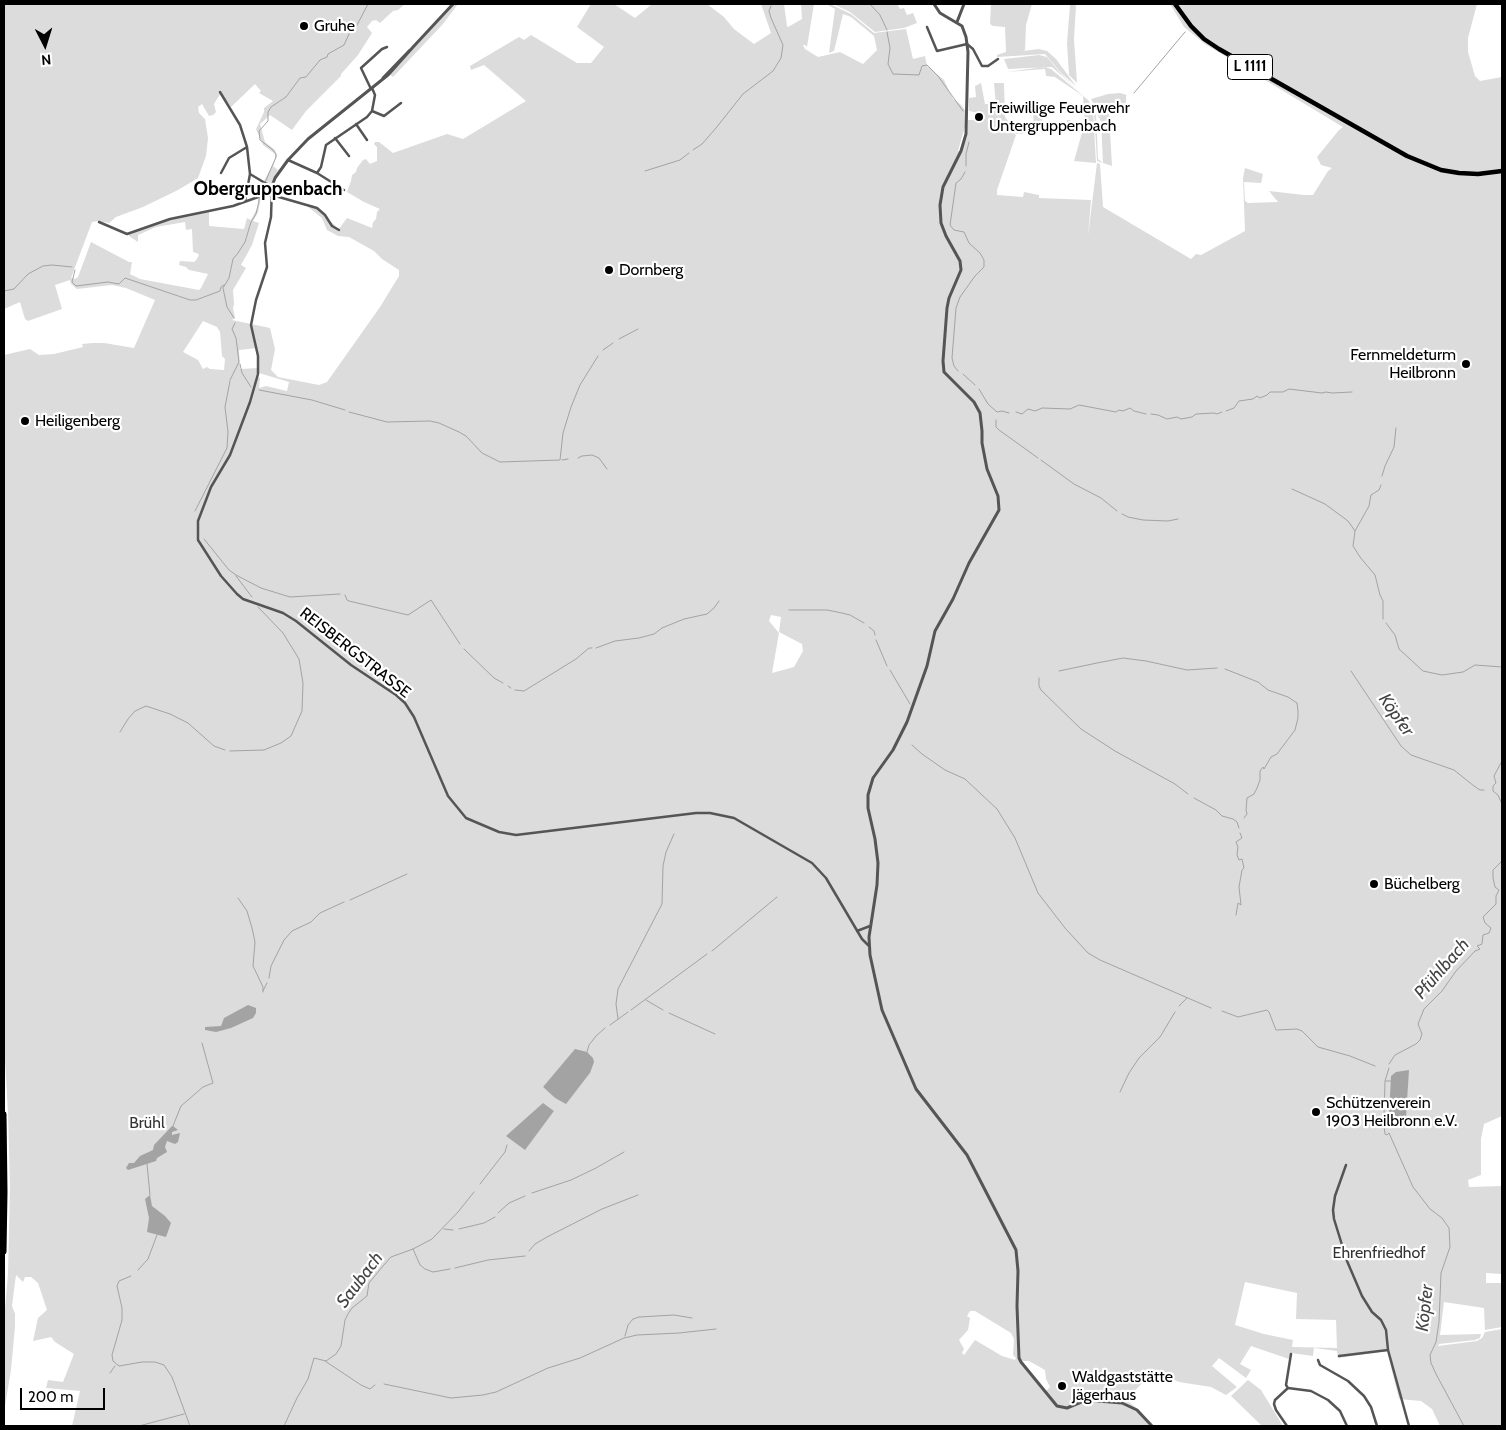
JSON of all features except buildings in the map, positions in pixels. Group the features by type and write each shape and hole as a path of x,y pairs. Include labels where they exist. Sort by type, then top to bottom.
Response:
{"highway":[{"path":"4,1114 4,1252"}],"main road":[{"name":"L 1111","path":"1175,4 1191,26 1204,39 1407,156 1441,170 1478,174 1502,172"}],"street":[{"path":"250,174 272,186 288,160 308,139 391,72 452,4"},
{"path":"934,4 942,15 957,22 964,29 968,44 967,124 962,148 943,187 940,205 941,223 960,261 961,270 949,298 947,308 943,360 944,372 974,402 980,413 982,443 987,469 998,496 999,510 969,563 953,599 935,631 927,666 907,722 893,750 874,778 868,796 868,808 878,864 869,946 882,1010 916,1089 970,1159 1016,1250 1020,1360 1057,1406 1066,1408 1086,1400 1122,1403 1137,1410 1152,1426"},
{"path":"957,22 964,4"},
{"path":"927,28 937,52 968,44"},
{"path":"968,44 973,49 982,66 988,66 998,59"},
{"path":"317,173 321,167 326,145 372,111 375,95 361,68 382,49 387,47"},
{"path":"220,92 240,125 247,147 250,174 245,202"},
{"path":"372,111 384,116 401,102"},
{"path":"356,124 367,140"},
{"path":"336,138 349,156"},
{"path":"221,174 229,158 247,147"},
{"path":"288,160 317,173 344,190"},
{"name":"REISBERGSTRASSE","path":"272,186 272,217 265,243 267,267 256,300 251,325 258,356 257,382 230,455 211,487 198,521 198,540 221,576 237,594 249,601 283,613 296,621 351,666 396,694 405,703 414,717 448,796 466,818 499,832 516,835 696,813 734,818 812,863 826,878 857,931"},
{"path":"99,222 127,234 170,219 233,206 260,196 272,195 317,208 325,215 332,226 339,230"},
{"path":"869,946 857,931 870,926"},
{"path":"1346,1165 1334,1196 1334,1219 1347,1261 1362,1296 1372,1312 1381,1320 1386,1330 1388,1350 1409,1426"},
{"path":"1339,1356 1388,1350"},
{"path":"1288,1388 1286,1385 1291,1354"},
{"path":"1318,1360 1320,1365 1348,1381 1364,1396 1371,1407 1377,1426"},
{"path":"1287,1426 1276,1410 1275,1400 1288,1388"},
{"path":"1288,1388 1311,1391 1323,1396 1334,1404 1347,1426"}],"green space":[{"path":"4,4 405,4 398,10 393,11 380,23 376,20 372,21 367,27 372,33 358,55 341,76 306,111 292,130 270,115 260,124 265,142 275,150 277,156 273,166 278,170 271,183 264,181 275,160 275,154 263,145 256,129 264,108 273,101 259,93 261,91 255,84 231,107 221,93 214,104 216,112 213,115 209,116 202,104 198,107 199,113 205,119 208,138 206,156 198,178 143,207 116,217 109,223 92,222 71,278 75,279 78,277 91,242 132,262 130,274 140,279 199,290 208,274 189,270 179,265 180,261 194,262 199,254 193,252 192,229 186,230 185,222 156,227 138,235 138,242 129,234 170,219 209,211 209,226 244,229 247,218 251,220 258,207 258,198 261,198 258,212 253,221 259,223 252,245 241,265 246,268 233,290 235,318 232,320 270,328 275,349 271,370 278,377 319,385 327,382 380,307 399,276 399,270 382,259 374,251 349,237 338,236 327,230 322,218 307,206 312,205 339,229 347,218 372,228 377,212 380,209 347,192 352,175 363,160 366,159 370,164 377,161 375,142 379,142 393,153 447,134 463,139 526,101 484,65 471,70 470,66 519,37 524,40 531,35 577,63 591,63 604,47 577,27 591,4 614,4 635,18 652,4 707,4 724,17 734,29 754,44 771,33 761,4 784,4 788,27 802,19 801,4 814,4 807,47 803,45 805,49 818,57 840,52 863,64 877,50 874,36 851,17 843,14 834,51 829,53 835,9 826,4 851,14 874,33 906,29 913,59 925,56 927,66 944,80 953,99 965,110 966,123 958,151 961,152 967,137 968,120 982,120 983,114 969,111 969,98 976,97 975,86 981,83 985,104 995,104 996,106 994,83 1004,83 1005,117 1016,132 1034,131 1033,109 1042,110 1043,130 1067,126 1067,120 1070,120 1071,128 1085,127 1083,96 1055,77 1046,76 1045,69 1006,72 1044,67 1051,69 1088,100 1093,109 1094,126 1091,127 1017,134 1013,132 1016,135 997,190 997,195 1023,197 1024,192 1039,195 1039,198 1091,200 1088,236 1097,163 1100,164 1103,207 1191,259 1196,254 1201,255 1245,231 1243,178 1245,168 1263,174 1261,183 1244,182 1245,201 1248,203 1278,202 1269,191 1313,195 1328,171 1332,168 1321,165 1317,157 1343,127 1205,44 1184,27 1170,4 1173,4 1190,27 1220,48 1192,25 1177,4 1477,4 1468,38 1468,52 1475,76 1480,81 1502,77 1502,1116 1484,1124 1481,1139 1481,1175 1468,1180 1469,1187 1502,1186 1502,1274 1486,1273 1486,1283 1502,1283 1502,1327 1485,1330 1484,1308 1444,1302 1440,1335 1481,1334 1480,1338 1475,1340 1439,1344 1438,1346 1477,1341 1482,1338 1485,1332 1502,1329 1502,1426 1440,1426 1432,1409 1421,1401 1399,1399 1387,1351 1338,1358 1337,1351 1314,1348 1313,1356 1291,1353 1289,1359 1251,1346 1240,1364 1251,1370 1246,1378 1219,1358 1212,1366 1237,1387 1226,1395 1211,1387 1179,1382 1160,1373 1154,1381 1149,1378 1145,1383 1143,1382 1126,1400 1138,1409 1152,1426 72,1426 80,1391 46,1388 48,1380 63,1382 74,1354 55,1342 51,1337 33,1341 38,1318 47,1310 38,1283 31,1277 25,1277 23,1282 16,1275 12,1306 15,1314 15,1327 11,1370 4,1412 4,1321 8,1274 10,1187 4,1042 4,355 30,349 39,355 54,354 83,347 82,344 93,343 134,348 155,300 126,288 112,285 77,289 71,284 70,280 55,285 62,309 28,321 25,319 20,302 4,309","holes":["203,321 217,327 220,332 222,356 225,359 224,370 207,367 203,369 198,360 183,352","257,348 259,368 240,369 239,350","259,373 289,382 287,391 266,386 259,388 260,378 258,377","771,615 781,617 779,632 802,644 803,651 794,667 772,673 779,633 769,621","590,1073 566,1103 555,1098 543,1087","546,1106 554,1111 529,1143 507,1136","1245,1282 1297,1293 1296,1319 1336,1320 1337,1348 1292,1347 1293,1340 1235,1325","970,1311 975,1311 1011,1333 1014,1339 1013,1355 1016,1358 1015,1360 1002,1356 975,1340 964,1355 962,1353 964,1349 959,1340 968,1330 970,1318 967,1316","1022,1361 1029,1361 1045,1370 1046,1379 1050,1387 1046,1391"]},
{"path":"453,4 458,4 443,24 393,77 389,74"},
{"path":"833,4 897,4 900,9 904,8 907,15 913,13 917,23 904,28 875,32 850,12"},
{"path":"991,4 1032,4 1026,25 1025,50 1023,51 1039,49 1047,51 1056,59 1076,86 1062,74 1045,54 997,57 997,55 1006,52 1005,27 990,24"},
{"path":"1063,4 1074,4 1076,6 1074,39 1077,83 1069,75 1067,43 1070,5"},
{"path":"1039,55 1047,57 1078,90 1052,67 1008,69 1004,59"},
{"path":"1120,93 1127,95 1126,110 1120,111 1120,114 1109,114 1112,166 1103,163 1097,161 1094,110 1101,118 1091,99","holes":["1096,113 1101,121 1103,163 1098,159"]},
{"path":"1094,128 1096,163 1074,161 1083,129"},
{"path":"1248,1380 1261,1390 1283,1426 1262,1426 1231,1396"}],"shaded area":[{"path":"248,1005 256,1008 253,1018 231,1028 216,1032 205,1030 205,1027 221,1026 224,1018"},
{"path":"575,1049 587,1052 594,1062 590,1073 566,1104 555,1098 543,1087"},
{"path":"1409,1070 1406,1117 1404,1120 1398,1121 1389,1115 1391,1076 1396,1072"},
{"path":"543,1103 554,1111 525,1150 506,1136"},
{"path":"172,1126 178,1130 172,1132 172,1135 180,1133 178,1142 175,1144 167,1141 165,1147 167,1152 157,1158 156,1161 128,1170 126,1168 129,1163 134,1163 140,1156 153,1150 154,1145"},
{"path":"150,1195 152,1206 171,1223 166,1237 147,1232 149,1218 145,1199"}],"waterway":[{"path":"234,318 227,307 223,288 229,278 233,259 245,242 251,222 256,214 261,192 276,157 273,150 260,140 259,131 268,121 268,112 271,107 286,97 300,78 306,77 320,60 344,45 368,4"},
{"path":"870,4 880,15 887,30"},
{"path":"693,150 702,144 743,94 773,71 781,58 783,45 771,18 769,11 771,6"},
{"path":"887,32 890,48 888,64 893,74 919,75 922,66 927,65 938,76 963,111"},
{"path":"1134,93 1185,32"},
{"path":"966,166 969,142"},
{"path":"645,171 680,160 689,153"},
{"path":"958,371 954,366 952,358 956,308 960,297 984,267 984,260 980,253 969,243 964,232 954,230 950,225 956,183 965,172"},
{"path":"4,291 14,289 28,274 43,266 72,267"},
{"path":"75,270 72,282 76,286 108,282 119,284 125,278 190,300 196,300 220,291 224,285"},
{"path":"230,380 239,362 236,338 232,329 235,323"},
{"path":"619,339 638,329"},
{"path":"603,350 613,343"},
{"path":"349,412 387,422 430,421 439,423 466,436 482,453 500,462 560,460 563,433 571,407 580,385 598,356"},
{"path":"240,364 242,373 251,387"},
{"path":"963,374 975,385"},
{"path":"195,511 227,448 228,432 225,407 230,381"},
{"path":"979,389 988,404 997,412 1009,413"},
{"path":"1226,411 1234,408 1239,401 1253,399 1257,396 1260,398 1270,392 1283,392 1289,389 1322,393 1352,392"},
{"path":"259,390 312,400 345,410"},
{"path":"1016,412 1022,414 1028,409 1035,411 1042,408 1070,409 1079,405 1116,412 1130,408 1146,414"},
{"path":"1151,414 1167,419 1177,417 1181,419 1192,417 1196,414 1217,414 1222,412"},
{"path":"996,420 996,427 999,430 1038,458"},
{"path":"1382,476 1394,447 1396,428"},
{"path":"578,458 592,455 599,458 607,469"},
{"path":"562,460 568,459"},
{"path":"1041,460 1074,484 1101,498 1117,511"},
{"path":"1355,531 1369,506 1371,495 1379,490 1381,485"},
{"name":"Pfühlbach","path":"1292,489 1325,504 1348,521 1355,531 1353,546 1375,575 1383,601 1383,619"},
{"path":"1122,514 1143,520 1168,521 1178,519"},
{"path":"204,539 229,570 261,588 290,597 340,594"},
{"path":"236,576 252,597"},
{"path":"345,595 349,601 408,615 431,600 460,644"},
{"path":"596,648 615,641 654,634 662,628 684,619 707,614 719,601"},
{"path":"230,751 264,750 281,743 291,736 302,711 303,683 299,659 283,633 258,607"},
{"path":"789,610 827,610 850,615 864,623"},
{"name":"Pfühlbach","path":"1386,623 1395,635 1399,649 1423,671 1442,675 1463,672 1475,665 1502,667"},
{"path":"869,627 874,631 875,635"},
{"path":"876,640 887,666"},
{"path":"515,690 524,691 576,659 589,648 592,648"},
{"path":"464,649 494,678 503,683"},
{"path":"1059,671 1123,658 1187,670 1217,668"},
{"path":"1225,669 1258,682 1268,690 1288,697 1297,703 1298,718 1295,730 1277,754 1271,757 1264,769 1263,767 1260,771 1260,780 1257,788 1254,794 1247,798 1247,814 1244,818"},
{"path":"890,670 910,704"},
{"name":"Köpfer","path":"1351,671 1401,746 1411,755 1454,770 1474,786 1484,790"},
{"path":"1039,678 1041,690 1081,729 1115,751 1175,784 1188,794"},
{"path":"120,732 135,711 146,706 170,714 188,723 214,746 225,750"},
{"path":"912,745 945,770 965,779 997,809 1015,838 1038,893 1065,928 1088,953 1211,1008"},
{"name":"Pfühlbach","path":"1502,761 1494,776 1496,783 1493,786 1493,791 1498,795 1502,804"},
{"path":"1194,798 1216,810 1222,816 1233,819 1237,822 1239,828"},
{"path":"1236,915 1238,903 1241,905 1239,887 1244,868 1242,859 1239,860 1237,855 1238,847 1236,842 1242,838 1240,833"},
{"path":"618,1019 616,1004 618,989 662,904 663,866 666,852 674,834"},
{"name":"Pfühlbach","path":"1389,1064 1395,1055 1420,1040 1422,1034 1418,1024 1424,1009 1442,991 1456,971 1475,951 1480,949 1477,946 1482,944 1483,935 1489,933 1491,928 1485,923 1483,917 1496,904 1496,896 1499,890 1495,887 1493,870 1502,861"},
{"path":"350,900 407,874"},
{"path":"712,951 777,897"},
{"path":"238,898 247,911 252,928 255,942 253,966 263,987 263,992"},
{"path":"269,978 271,966 284,940 292,931 311,922 320,913 344,902"},
{"path":"631,1010 707,954"},
{"path":"263,991 267,983"},
{"path":"1179,1006 1187,998"},
{"path":"646,1000 663,1010"},
{"path":"1222,1011 1238,1017 1267,1010 1276,1030 1297,1029 1302,1031 1318,1047 1350,1056 1375,1066"},
{"path":"610,1025 628,1012"},
{"path":"1120,1092 1139,1058 1160,1037 1175,1012"},
{"path":"669,1013 715,1034"},
{"path":"587,1052 589,1045 605,1028"},
{"path":"173,1126 181,1106 203,1087 213,1083 202,1043"},
{"name":"Köpfer","path":"1384,1118 1385,1081 1389,1068"},
{"name":"Köpfer","path":"1386,1081 1391,1081"},
{"name":"Köpfer","path":"1384,1125 1385,1134 1389,1133 1413,1187 1430,1209 1442,1218 1449,1228 1450,1247 1441,1273 1439,1322 1436,1342 1430,1355 1436,1374 1464,1426"},
{"name":"Saubach","path":"480,1184 505,1152 507,1145"},
{"path":"532,1193 571,1180 624,1152"},
{"path":"147,1164 150,1195"},
{"name":"Saubach","path":"284,1426 308,1379 314,1358 326,1361 336,1354 341,1346 345,1320 352,1308 367,1296 369,1283 391,1257 413,1249 432,1239 474,1192"},
{"path":"529,1251 535,1244 547,1237 602,1209 638,1195"},
{"path":"498,1213 509,1203 525,1196"},
{"path":"459,1229 484,1223 495,1217"},
{"path":"444,1229 453,1230"},
{"path":"138,1270 148,1259 157,1235"},
{"path":"413,1249 420,1265 425,1269 433,1272 450,1269"},
{"path":"455,1268 488,1260 525,1256"},
{"path":"131,1276 119,1281 117,1286 122,1308 122,1320 112,1355 113,1361 119,1366 142,1362 155,1362 164,1365 172,1377 190,1426"},
{"path":"625,1336 628,1325 633,1319 639,1317 674,1315 692,1318"},
{"path":"384,1384 451,1398 483,1395 496,1392 548,1368 580,1358 624,1338 637,1335 716,1329"},
{"path":"325,1361 361,1385 370,1389 375,1385"},
{"path":"110,1373 115,1366"},
{"path":"139,1426 184,1414"}],"place":[{"name":"Gruhe","path":"304,26"},
{"name":"Freiwillige Feuerwehr Untergruppenbach","path":"979,117"},
{"name":"Dornberg","path":"609,270"},
{"name":"Fernmeldeturm Heilbronn","path":"1466,364"},
{"name":"Heiligenberg","path":"25,421"},
{"name":"Büchelberg","path":"1374,884"},
{"name":"Schützenverein 1903 Heilbronn e.V.","path":"1316,1112"},
{"name":"Waldgaststätte Jägerhaus","path":"1062,1386"}],"district":[{"name":"Obergruppenbach","path":"268,189"}],"park label":[{"name":"Brühl","path":"147,1123"},
{"name":"Ehrenfriedhof","path":"1379,1253"}]}
